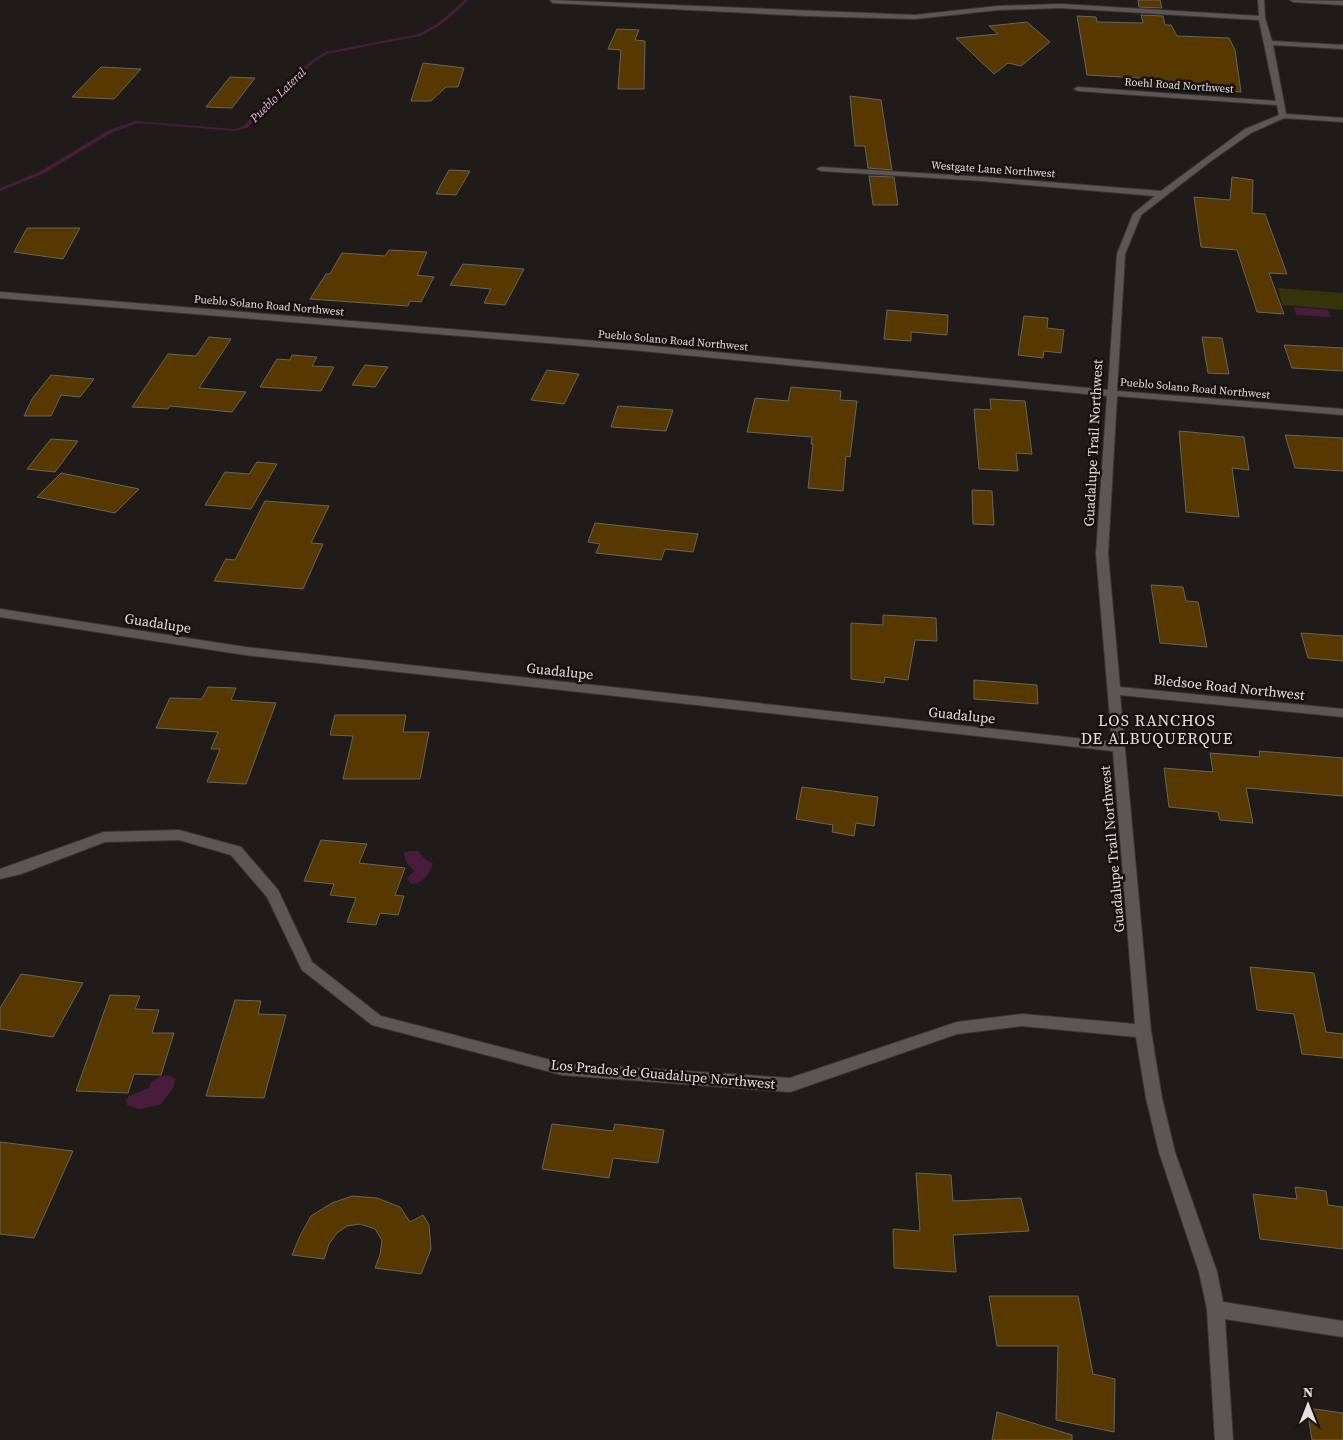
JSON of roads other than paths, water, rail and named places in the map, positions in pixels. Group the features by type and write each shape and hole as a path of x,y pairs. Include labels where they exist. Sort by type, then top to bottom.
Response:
{"street":[{"path":"1261,0 1262,18 1269,43 1283,116 1343,120"},
{"path":"1293,0 1343,2"},
{"path":"553,1 866,16 915,17 998,8 1061,6 1262,18"},
{"path":"1269,43 1343,47"},
{"name":"Roehl Road Northwest","path":"1078,89 1279,102"},
{"name":"Guadalupe Trail Northwest","path":"1224,1440 1216,1310 1208,1272 1167,1152 1154,1098 1143,1031 1102,554 1120,254 1137,214 1248,132 1283,116"},
{"name":"Westgate Lane Northwest","path":"821,169 983,179 1163,194"},
{"name":"Pueblo Solano Road Northwest","path":"0,295 632,347 1111,393 1343,412"},
{"name":"Guadalupe","path":"0,613 245,652 1118,747"},
{"name":"Bledsoe Road Northwest","path":"1113,690 1343,713"},
{"name":"Los Prados de Guadalupe Northwest","path":"0,874 104,838 179,835 236,851 273,894 307,966 377,1021 562,1069 790,1084 957,1028 1022,1020 1143,1031"},
{"path":"1216,1310 1343,1329"}],"waterway":[{"name":"Pueblo Lateral","path":"0,190 41,173 111,131 138,122 235,130 245,127 312,62 326,53 419,35 444,21 466,0"}],"district":[{"name":"LOS RANCHOS DE ALBUQUERQUE","path":"1157,729"}]}
